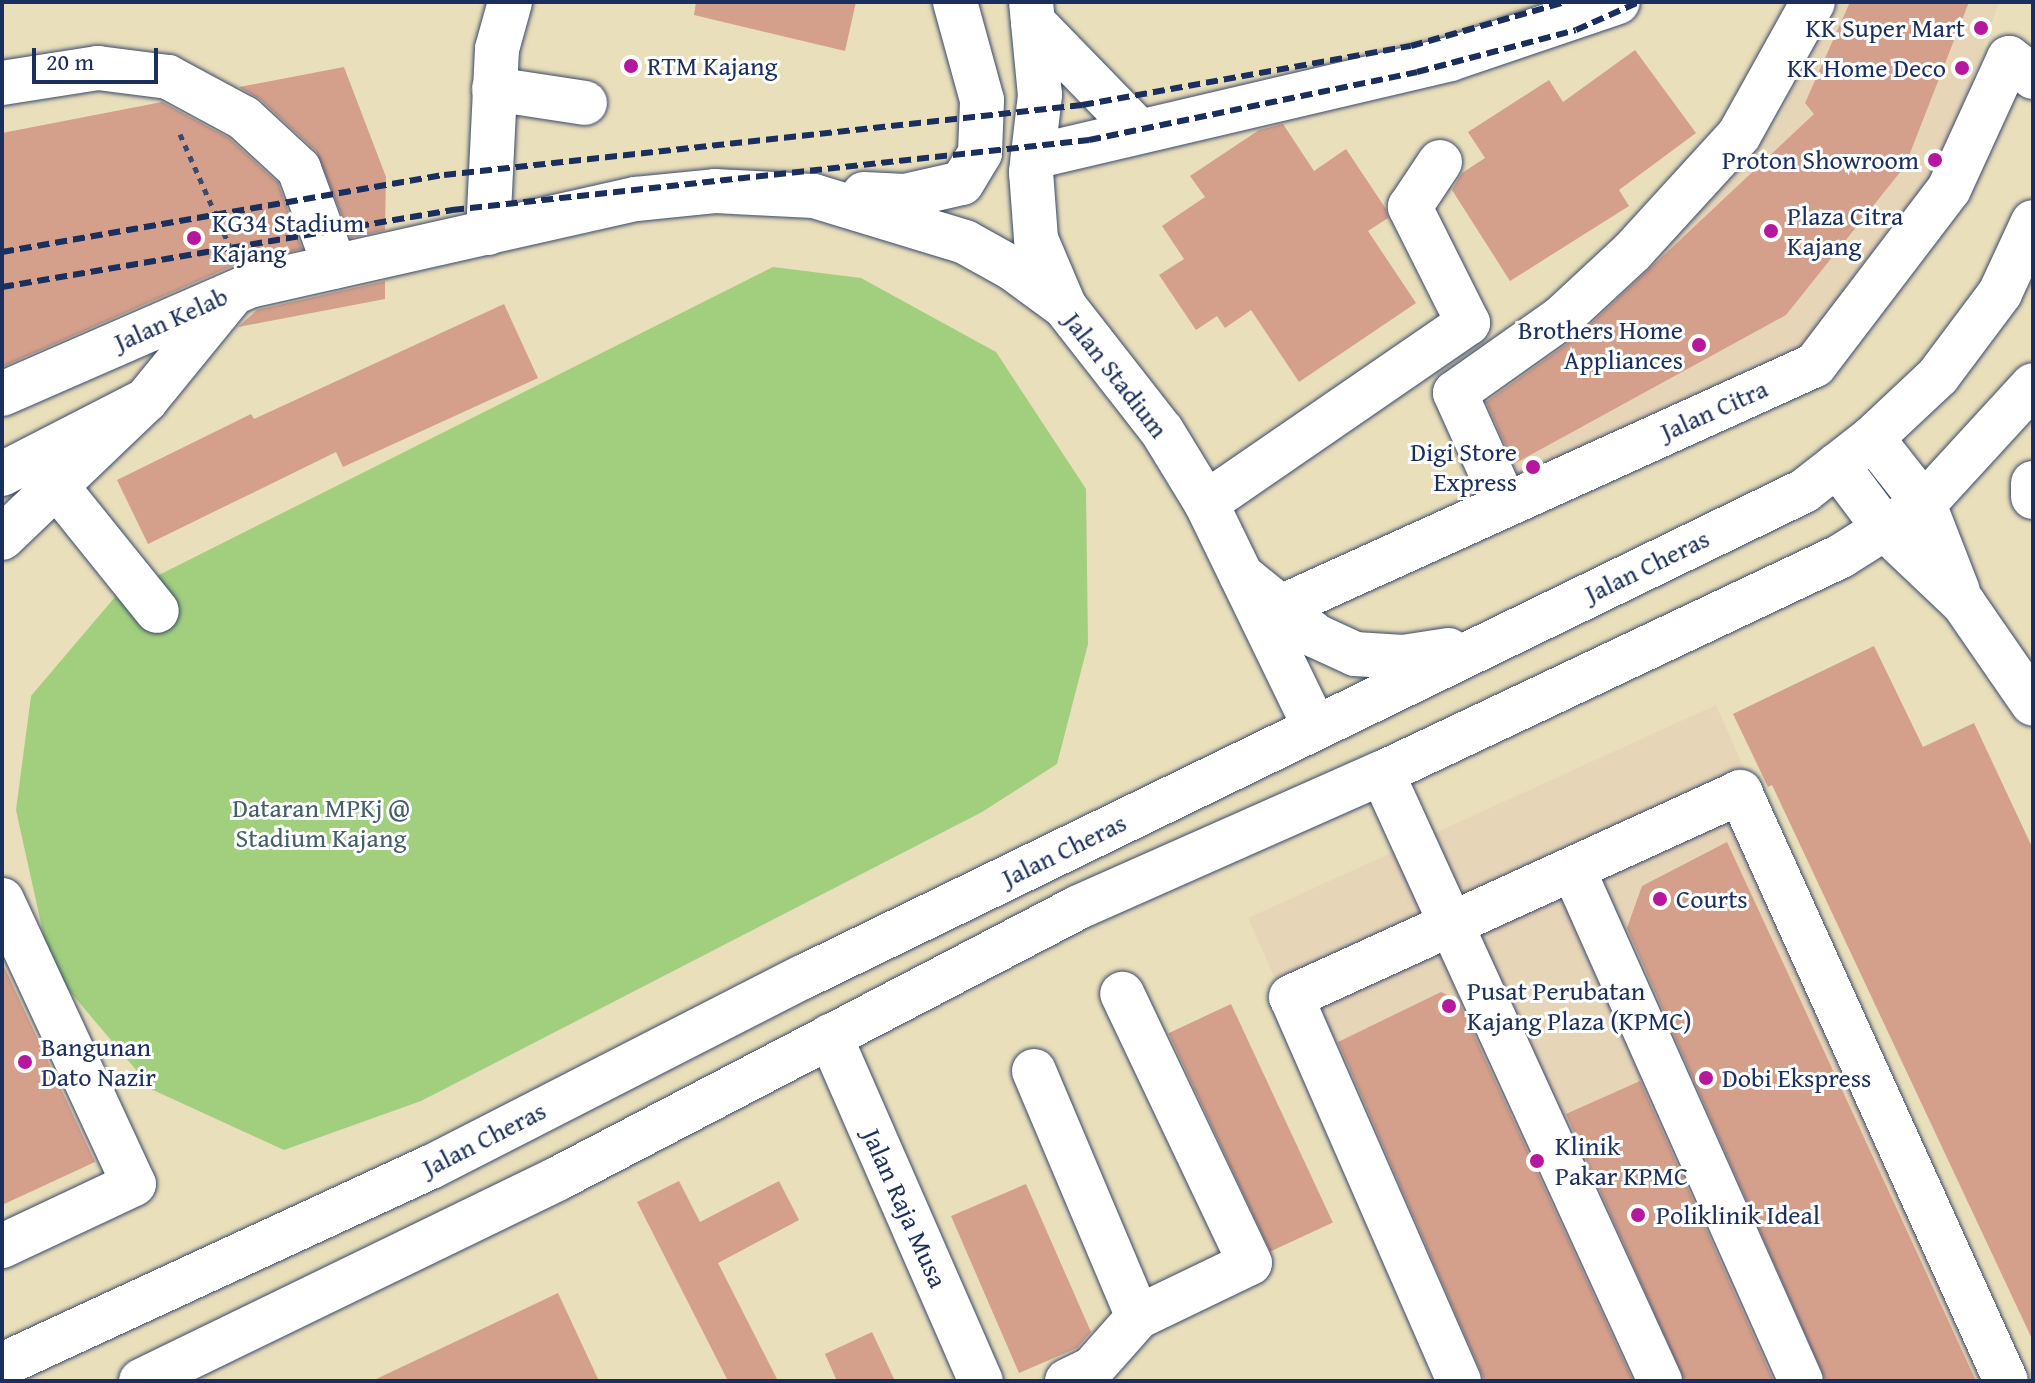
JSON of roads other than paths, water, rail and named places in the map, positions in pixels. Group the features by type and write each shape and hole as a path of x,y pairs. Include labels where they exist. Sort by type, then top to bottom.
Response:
{"main road":[{"path":"488,233 497,49 510,2"},
{"path":"814,196 905,196 962,183 980,153 982,100 955,2"},
{"path":"1033,157 1450,59 1618,2"},
{"path":"1505,504 1455,393 1561,318 1633,251 1739,135 1813,2"},
{"path":"1032,12 1139,131"},
{"path":"1032,12 1040,95 1033,157 1036,239 1065,307"},
{"path":"2,83 98,68 168,77 244,118 299,169 335,267"},
{"name":"Jalan Citra","path":"1281,607 1815,365 1949,189 2021,68"},
{"path":"494,89 585,103"},
{"path":"1206,503 1468,323 1410,207 1440,162"},
{"name":"Jalan Stadium","path":"488,233 636,199 715,191 814,196 965,242 1012,268 1065,307 1162,431 1206,503 1315,727"},
{"name":"Jalan Cheras","path":"2,1365 431,1167 1315,727 1804,491 1872,438 1938,376 2000,293 2033,222"},
{"name":"Jalan Kelab","path":"2,394 242,288 488,233"},
{"path":"2,538 54,483 146,400 242,288"},
{"path":"141,1381 557,1179 1079,907 1382,773 1841,556 1924,504 2033,385"},
{"path":"2,474 146,400"},
{"path":"1872,438 1924,504 1964,604"},
{"path":"1837,465 1885,529 1964,604 2033,704"},
{"path":"54,483 157,611"},
{"path":"2033,483 2033,497"},
{"path":"1241,575 1316,636 1355,654 1403,657 1481,646"},
{"path":"1382,773 1660,1381"},
{"path":"1459,1381 1291,997 1740,792 2006,1381"},
{"path":"1573,869 1801,1381"},
{"path":"2,900 134,1184 2,1246"},
{"path":"1067,1381 1092,1369 1138,1317 1250,1263 1122,994"},
{"name":"Jalan Raja Musa","path":"830,1036 981,1381"},
{"path":"1034,1071 1138,1317"}],"railway":[{"path":"2,252 444,175 1082,105 1411,46 1565,2"},
{"path":"2,287 452,210 1089,140 1417,72 1576,30 1639,2"}],"place":[{"name":"KK Super Mart","path":"1981,28"},
{"name":"RTM Kajang","path":"631,66"},
{"name":"KK Home Deco","path":"1962,68"},
{"name":"Proton Showroom","path":"1935,160"},
{"name":"Plaza Citra Kajang","path":"1771,231"},
{"name":"KG34 Stadium Kajang","path":"194,238"},
{"name":"Brothers Home Appliances","path":"1699,345"},
{"name":"Digi Store Express","path":"1533,467"},
{"name":"Courts","path":"1660,899"},
{"name":"Pusat Perubatan Kajang Plaza (KPMC)","path":"1449,1006"},
{"name":"Bangunan Dato Nazir","path":"25,1062"},
{"name":"Dobi Ekspress","path":"1706,1078"},
{"name":"Klinik Pakar KPMC","path":"1537,1161"},
{"name":"Poliklinik Ideal","path":"1638,1215"}],"park label":[{"name":"Dataran MPKj @ Stadium Kajang","path":"321,823"}]}
